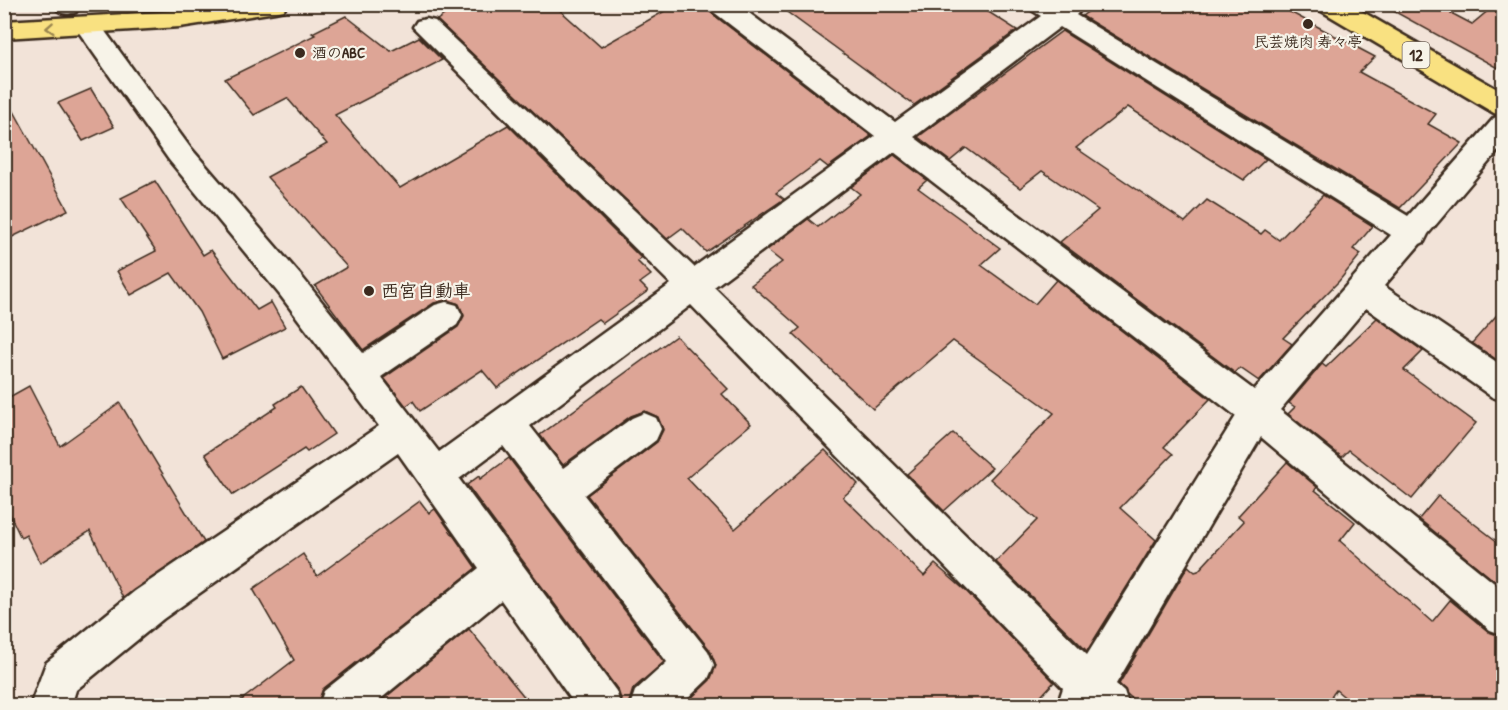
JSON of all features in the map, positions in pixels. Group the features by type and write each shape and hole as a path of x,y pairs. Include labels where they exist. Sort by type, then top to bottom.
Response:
{"main road":[{"path":"4,9 79,10 180,19 275,4"},
{"name":"12","path":"1329,4 1503,106"},
{"path":"4,30 79,10"}],"street":[{"path":"720,4 1257,412 1503,616"},
{"path":"435,476 896,138 1058,8 1413,234"},
{"path":"79,10 179,153 291,286 402,430 596,703"},
{"path":"426,27 693,286 1092,700 1257,412 1413,234 1503,125"},
{"path":"1364,289 1503,386"},
{"path":"359,374 446,315"},
{"path":"507,423 694,665 650,705"},
{"path":"560,492 644,429"},
{"path":"50,705 60,677 149,605 402,430"},
{"path":"339,705 505,572"}],"building":[{"path":"460,4 553,4 601,47 677,4 706,4 710,12 871,136 828,167 820,161 776,193 784,199 706,252 682,228 667,239 437,20"},
{"path":"776,4 976,4 1017,30 914,105"},
{"path":"1099,4 1275,4 1375,57 1359,72 1436,114 1428,124 1462,143 1400,208 1082,16"},
{"path":"1390,4 1434,4 1472,24 1496,4 1503,4 1503,71 1388,8"},
{"path":"346,16 391,51 419,37 442,60 335,115 400,188 508,125 641,258 637,261 651,275 640,283 648,291 603,323 598,319 497,388 482,370 420,411 413,401 406,406 384,378 458,327 464,316 459,304 447,300 434,303 363,350 315,286 347,267 267,177 327,144 287,98 254,115 225,79 315,35 312,33"},
{"path":"1062,31 1266,159 1244,180 1128,107 1076,148 1185,222 1207,200 1261,234 1265,230 1279,240 1323,195 1373,226 1353,249 1361,254 1339,281 1283,338 1292,344 1259,381 1240,368 1235,373 1060,242 1098,210 1042,171 1020,188 966,148 950,161 918,137"},
{"path":"91,89 114,127 83,141 58,103"},
{"path":"4,93 68,210 4,241"},
{"path":"894,155 927,180 918,188 1000,248 981,265 1035,304 1056,280 1210,399 1164,447 1173,454 1120,508 1156,540 1087,651 996,562 1037,520 990,479 1054,413 953,341 873,409 793,334 800,328 751,285 782,262 767,250 808,219 818,227 860,194 851,187"},
{"path":"155,181 203,255 211,250 257,310 271,302 285,327 222,359 199,312 171,273 131,295 117,271 156,251 121,198"},
{"path":"1503,308 1503,364 1472,343"},
{"path":"1377,318 1423,351 1404,370 1476,423 1412,499 1349,450 1342,457 1288,414 1295,407 1289,403 1322,364 1326,367"},
{"path":"676,336 728,389 722,394 751,424 687,478 735,529 825,450 858,484 843,497 924,576 935,564 967,592 1054,682 1033,705 684,705 710,680 716,666 710,650 587,495 657,442 663,430 658,417 645,411 631,416 563,465 540,435"},
{"path":"29,386 60,446 120,403 204,542 123,598 90,531 40,563 26,535 21,538 4,502 4,400"},
{"path":"301,387 334,434 307,452 304,449 233,495 205,454 277,407 275,404"},
{"path":"953,433 992,468 944,511 907,474"},
{"path":"509,458 664,662 633,689 628,705 623,705 618,690 467,485 479,476 480,479"},
{"path":"1287,462 1317,487 1315,490 1355,522 1340,541 1432,622 1450,600 1489,632 1503,637 1503,705 1354,705 1336,690 1325,705 1139,705 1127,694 1119,684 1188,566 1195,572 1198,571 1244,521 1238,516"},
{"path":"1438,496 1498,542 1503,535 1503,588 1419,519"},
{"path":"420,501 429,513 435,509 476,568 323,689 317,705 235,705 294,660 253,589 303,554 317,576"},
{"path":"469,629 531,705 376,705"}],"place":[{"name":"民芸焼肉 寿々亭","path":"1308,24"},
{"name":"酒のABC","path":"300,53"},
{"name":"西宮自動車","path":"369,291"}]}
